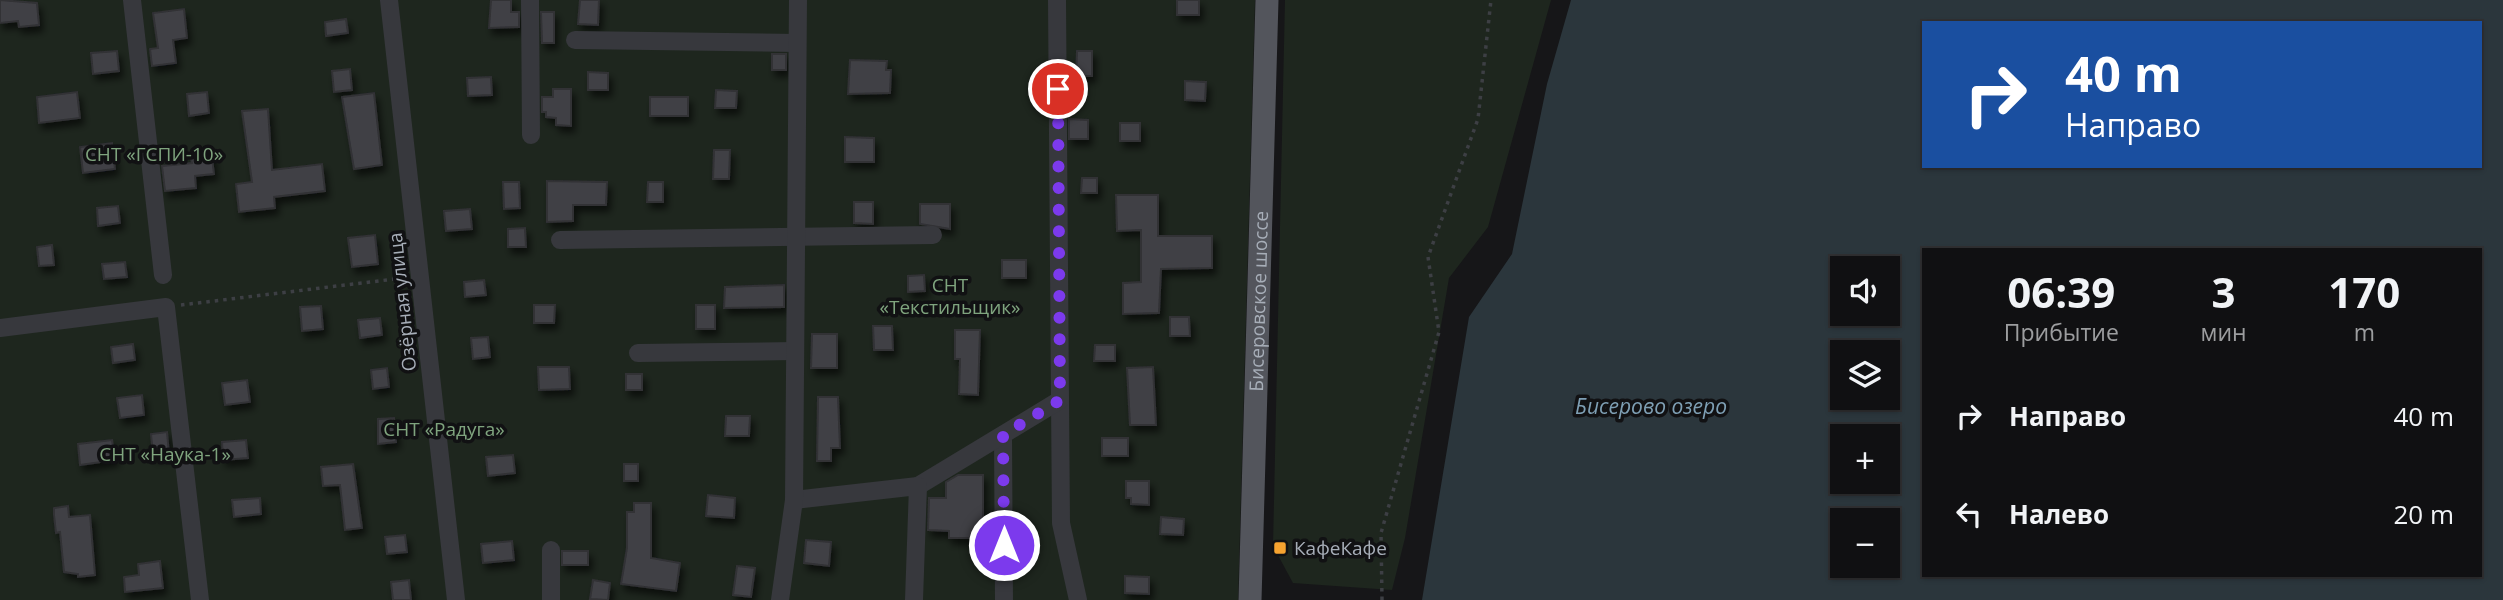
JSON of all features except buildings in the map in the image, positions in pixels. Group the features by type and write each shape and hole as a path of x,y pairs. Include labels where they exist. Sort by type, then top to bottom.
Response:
{"main road":[{"name":"Бисеровское шоссе","path":"1250,600 1267,0"}],"street":[{"path":"131,0 163,275"},
{"name":"Озёрная улица","path":"388,0 456,600"},
{"path":"530,0 531,135"},
{"path":"780,600 793,500 798,0"},
{"path":"1057,0 1061,523 1079,600"},
{"path":"575,40 797,43"},
{"path":"560,240 933,235"},
{"path":"0,328 166,307 200,600"},
{"path":"638,353 795,351"},
{"path":"793,500 918,486 1060,400"},
{"path":"1003,435 1004,600"},
{"path":"914,600 918,486"},
{"path":"551,550 551,600"}],"path":[{"path":"1382,600 1381,533 1439,332 1427,257 1478,119 1491,0"},
{"path":"166,307 420,276"}],"green space":[{"path":"0,0 1255,0 1238,600 0,600"},
{"path":"1285,0 1551,0 1488,227 1449,278 1405,538 1392,590 1293,583 1273,546"}],"water":[{"name":"Бисерово озеро","path":"1571,0 2503,0 2503,600 1422,600 1469,317 1512,254 1547,84"}],"place":[{"name":"КафеКафе","path":"1280,548"}],"route":[{"path":"1004,545 1003,435 1060,400 1058,89"}],"park label":[{"name":"СНТ «ГСПИ-10»","path":"154,154"},
{"name":"СНТ «Текстильщик»","path":"950,296"},
{"name":"СНТ «Радуга»","path":"444,429"},
{"name":"СНТ «Наука-1»","path":"165,454"}]}
